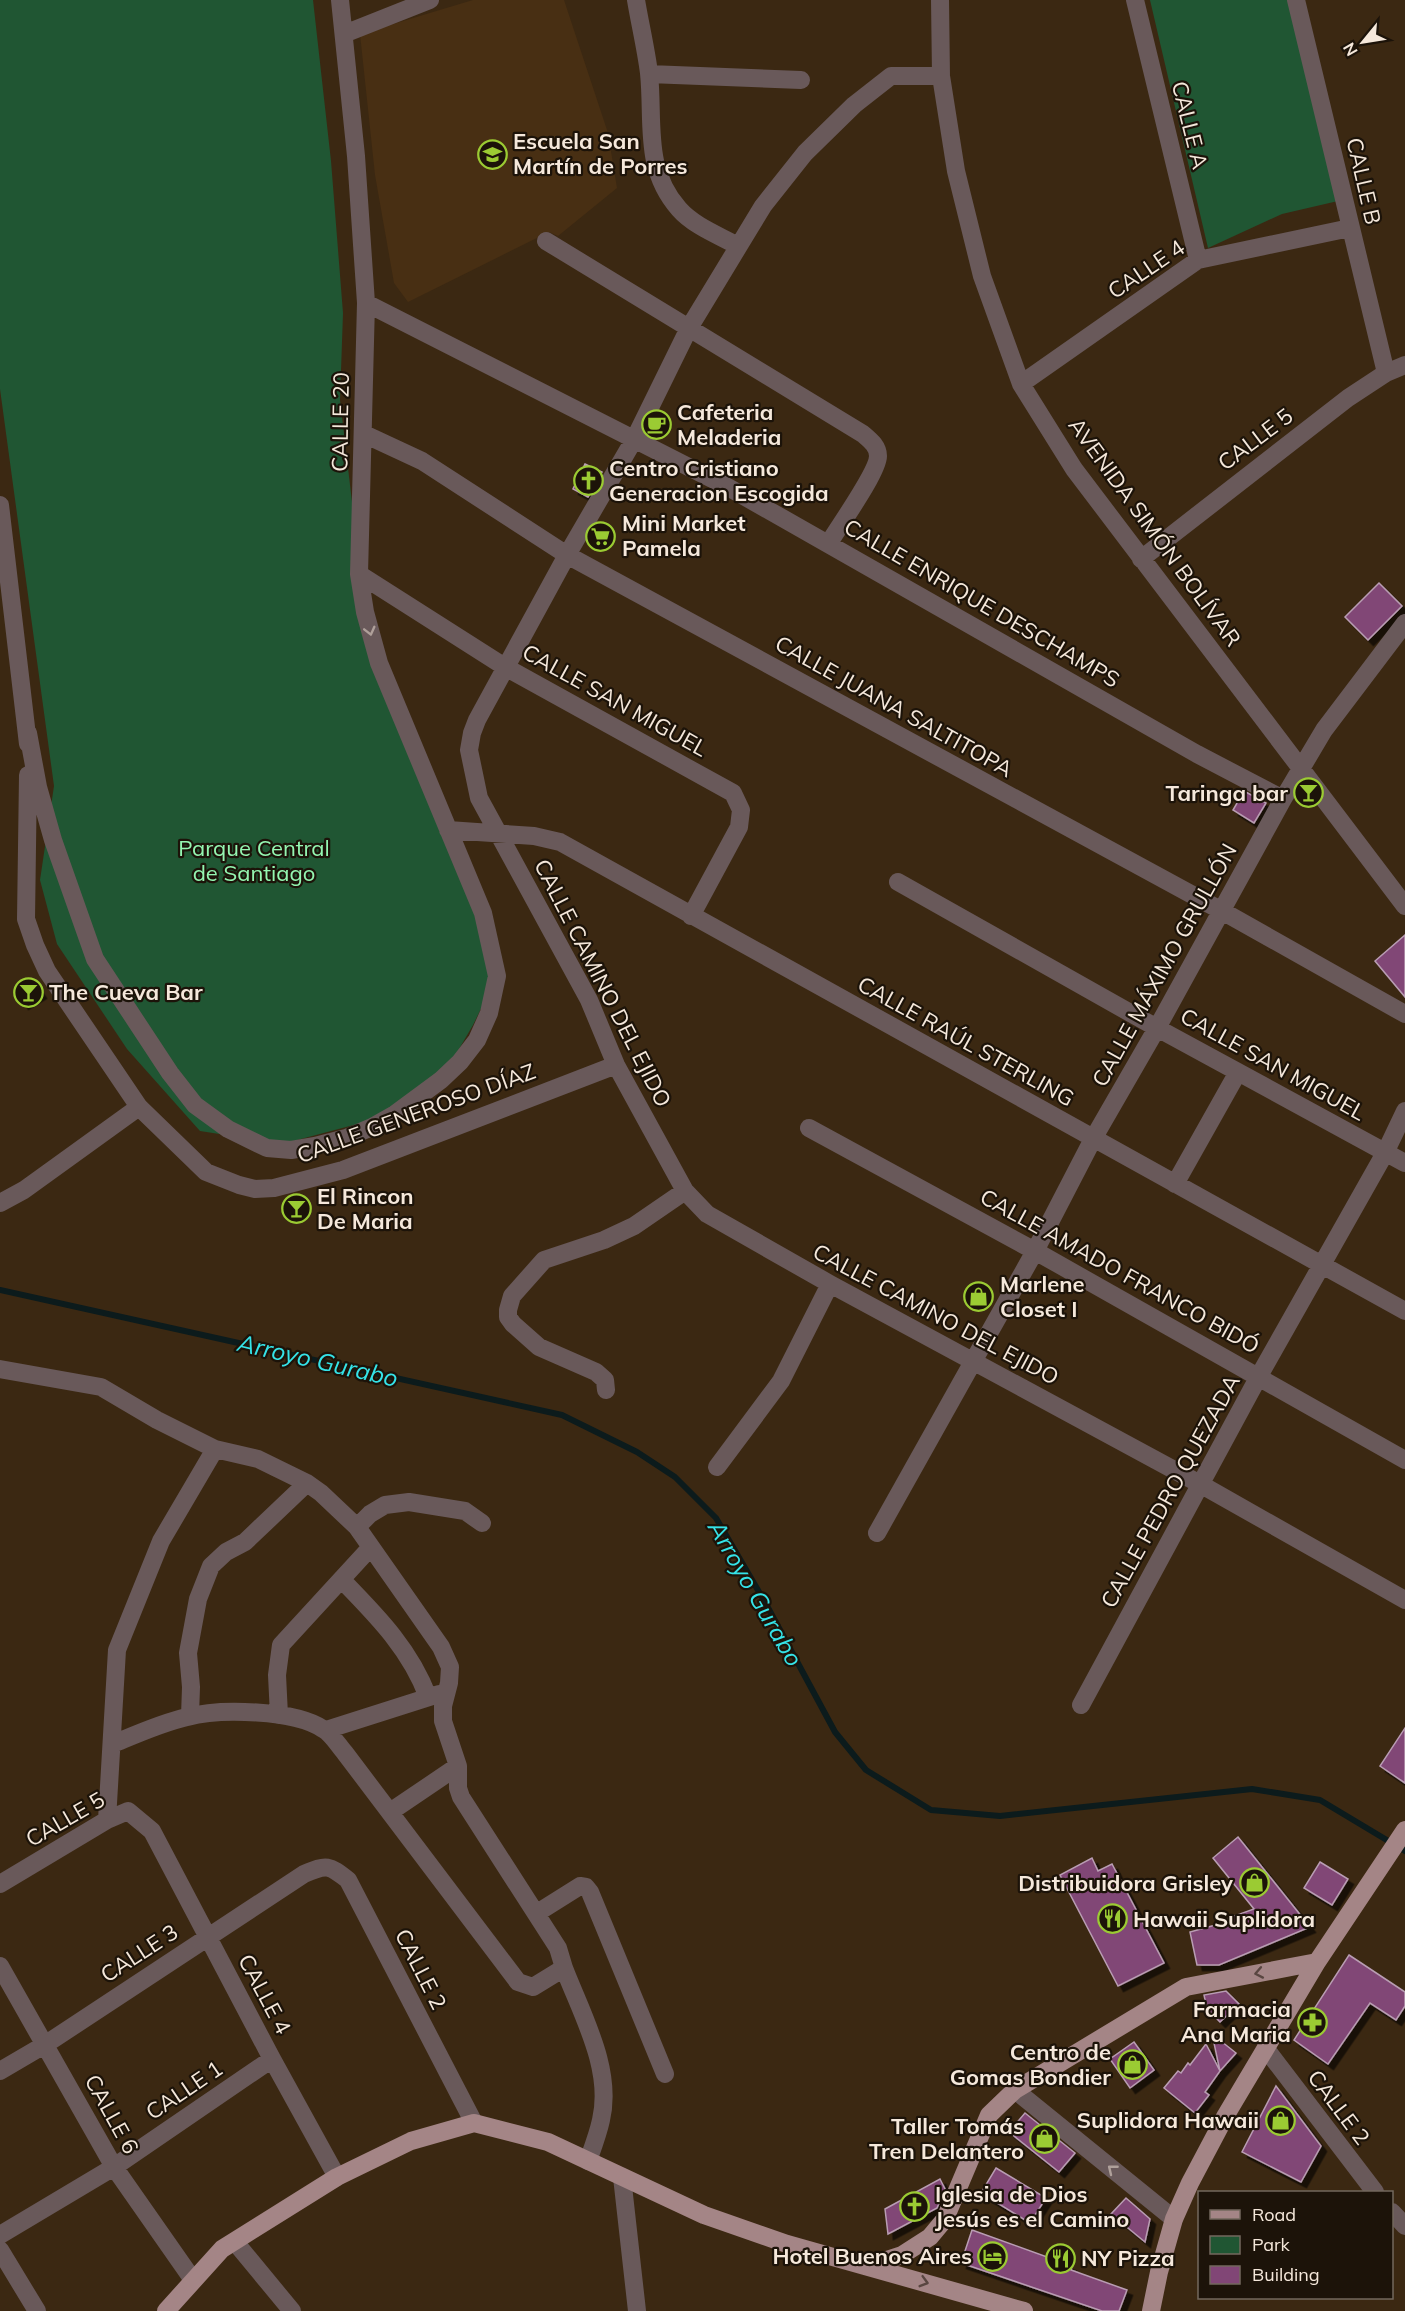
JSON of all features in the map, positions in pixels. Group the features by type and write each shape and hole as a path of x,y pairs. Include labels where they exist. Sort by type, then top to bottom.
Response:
{"main road":[{"path":"1151,2311 1174,2219 1190,2183 1226,2115 1317,1962 1405,1830"},
{"path":"868,2266 902,2254 930,2237 945,2219 989,2115 1015,2090 1186,1987 1317,1962"},
{"path":"166,2311 222,2249 337,2177 411,2141 474,2123 548,2142 714,2219 787,2244 1024,2311"}],"street":[{"name":"CALLE 20","path":"28,733 38,787 53,840 95,959 115,992 195,1106 228,1130 267,1148 291,1150 346,1138 395,1114 441,1080 460,1062 477,1040 489,1013 496,987 496,969 483,913 379,663 365,612 359,574 366,303 356,156 340,0"},
{"path":"344,34 430,0"},
{"path":"636,0 649,74 651,146 656,169 679,209 694,222 738,246"},
{"name":"AVENIDA SIMÓN BOLÍVAR","path":"940,0 941,76 956,171 982,276 1021,384 1074,469 1405,906"},
{"name":"CALLE A","path":"1135,0 1198,260"},
{"name":"CALLE B","path":"1296,0 1386,373"},
{"path":"649,74 801,80"},
{"name":"CALLE CAMINO DEL EJIDO","path":"941,76 891,76 854,105 805,153 763,206 689,328 635,438 567,555 477,720 469,750 479,798 589,1000 616,1065 685,1191 706,1214 830,1284 1200,1484 1405,1600"},
{"name":"CALLE 4","path":"1021,384 1198,260 1350,228"},
{"path":"546,241 873,442 878,451 876,467 829,543"},
{"name":"CALLE ENRIQUE DESCHAMPS","path":"366,303 635,438 829,543 1197,754 1283,799"},
{"name":"CALLE 5","path":"1141,559 1329,412 1386,373 1405,365"},
{"name":"CALLE JUANA SALTITOPA","path":"364,434 422,461 567,555 1222,911 1405,1014"},
{"name":"CALLE GENEROSO DÍAZ","path":"0,505 28,733 26,919 47,971 139,1107 206,1172 255,1189 273,1188 343,1170 616,1065"},
{"name":"CALLE SAN MIGUEL","path":"359,574 505,667 733,793 741,810 739,827 691,915"},
{"name":"CALLE MÁXIMO GRULLÓN","path":"877,1533 1283,799 1324,730 1405,623"},
{"name":"CALLE RAÚL STERLING","path":"448,830 534,836 560,842 1405,1311"},
{"name":"CALLE SAN MIGUEL","path":"898,882 1157,1028 1405,1163"},
{"path":"1175,1184 1238,1072"},
{"path":"0,1203 24,1190 139,1107"},
{"name":"CALLE PEDRO QUEZADA","path":"1081,1705 1259,1376 1385,1153 1405,1111"},
{"name":"CALLE AMADO FRANCO BIDÓ","path":"809,1128 1035,1251 1405,1460"},
{"path":"606,1390 605,1380 596,1372 539,1347 513,1324 508,1317 512,1296 544,1260 604,1240 634,1226 685,1191"},
{"path":"717,1467 781,1381 830,1284"},
{"path":"0,1369 100,1387 157,1420 215,1449 258,1459 307,1483 357,1527 441,1647 450,1667 443,1706 443,1720 458,1766 460,1797 558,1948 596,2051 603,2084 602,2119 588,2161"},
{"path":"107,1820 117,1650 161,1541 215,1449"},
{"path":"190,1716 191,1687 188,1653 198,1599 211,1566 226,1552 245,1542 307,1483"},
{"path":"357,1527 370,1514 385,1505 409,1502 465,1511 482,1523"},
{"path":"279,1714 277,1675 281,1645 371,1547"},
{"path":"342,1580 390,1630 421,1678 428,1697"},
{"path":"326,1730 447,1691"},
{"path":"113,1744 190,1716 232,1712 279,1714 303,1719 326,1730 518,1982 533,1987 564,1968"},
{"path":"390,1812 458,1766"},
{"name":"CALLE 5","path":"0,1884 107,1820 128,1811 152,1832"},
{"name":"CALLE 4","path":"152,1832 337,2177"},
{"name":"CALLE 2","path":"304,1874 322,1866 333,1869 348,1881 474,2123"},
{"name":"CALLE 3","path":"0,2071 45,2044 304,1874"},
{"path":"537,1913 580,1886 586,1887 590,1892 665,2074"},
{"name":"CALLE 6","path":"0,1966 114,2167 193,2280"},
{"name":"CALLE 2","path":"1266,2049 1373,2191"},
{"name":"CALLE 1","path":"0,2235 114,2167 272,2059"},
{"path":"1015,2090 1174,2219"},
{"path":"622,2177 637,2311"},
{"path":"1393,2213 1405,2226"},
{"path":"235,2242 292,2311"},
{"path":"0,2250 37,2311"}],"shaded area":[{"name":"Escuela San Martín de Porres","path":"473,0 564,0 608,133 617,188 558,236 549,232 408,302 394,283 375,175 360,34"}],"green space":[{"name":"Parque Central de Santiago","path":"0,0 313,0 331,161 343,313 340,400 365,612 497,976 473,1025 441,1080 395,1114 267,1148 245,1138 200,1131 127,1049 57,944 40,880 54,786 0,389"},
{"path":"1150,0 1292,0 1338,201 1282,214 1208,248"}],"building":[{"name":"Centro Cristiano Generacion Escogida","path":"585,464 602,472 588,497 573,489"},
{"path":"1379,583 1402,606 1368,640 1345,617"},
{"path":"1244,791 1266,803 1254,823 1233,810"},
{"path":"1405,935 1405,997 1375,961"},
{"name":"The Cueva Bar","path":"32,979 41,993 23,1004 15,990"},
{"path":"1405,1728 1405,1783 1380,1766"},
{"path":"1238,1837 1310,1927 1219,1965 1197,1965 1190,1932 1219,1924 1218,1922 1254,1909 1213,1858"},
{"name":"Hawaii Suplidora","path":"1092,1858 1098,1871 1112,1864 1164,1963 1118,1986 1060,1875"},
{"path":"1320,1862 1348,1879 1332,1905 1304,1888"},
{"path":"1349,1955 1405,1992 1405,2006 1396,2020 1370,2003 1328,2064 1294,2040"},
{"path":"1226,1991 1239,2004 1220,2022 1207,2009 1204,1995"},
{"path":"1212,2034 1236,2053 1220,2071"},
{"name":"Centro de Gomas Bondier","path":"1134,2042 1154,2070 1130,2088 1110,2059"},
{"path":"1206,2044 1220,2071 1205,2092 1209,2095 1195,2113 1164,2088 1178,2071 1181,2073 1188,2063 1190,2065"},
{"name":"Suplidora Hawaii","path":"1276,2086 1321,2146 1301,2182 1242,2152"},
{"name":"Taller Tomás Tren Delantero","path":"1025,2113 1075,2153 1059,2172 1009,2132"},
{"path":"996,2168 1046,2198 1030,2223 981,2193"},
{"name":"Iglesia de Dios Jesús es el Camino","path":"940,2179 945,2189 937,2208 888,2234 885,2209"},
{"path":"1126,2198 1150,2219 1145,2242 1111,2214"},
{"path":"972,2230 1072,2266 1071,2270 1127,2290 1119,2311 1102,2311 961,2263"}],"waterway":[{"name":"Arroyo Gurabo","path":"0,1290 562,1415 637,1452 675,1477 716,1518 766,1604 835,1732 866,1770 931,1810 1000,1816 1252,1789 1320,1800 1405,1851"}],"place":[{"name":"Escuela San Martín de Porres","path":"492,154"},
{"name":"Cafeteria Meladeria","path":"656,425"},
{"name":"Centro Cristiano Generacion Escogida","path":"588,481"},
{"name":"Mini Market Pamela","path":"601,536"},
{"name":"Taringa bar","path":"1309,793"},
{"name":"The Cueva Bar","path":"28,992"},
{"name":"El Rincon De Maria","path":"296,1209"},
{"name":"Marlene Closet I","path":"979,1297"},
{"name":"Distribuidora Grisley","path":"1254,1883"},
{"name":"Hawaii Suplidora","path":"1112,1919"},
{"name":"Farmacia Ana Maria","path":"1312,2022"},
{"name":"Centro de Gomas Bondier","path":"1132,2065"},
{"name":"Suplidora Hawaii","path":"1280,2120"},
{"name":"Taller Tomás Tren Delantero","path":"1045,2139"},
{"name":"Iglesia de Dios Jesús es el Camino","path":"914,2207"},
{"name":"Hotel Buenos Aires","path":"993,2256"},
{"name":"NY Pizza","path":"1060,2258"}]}
